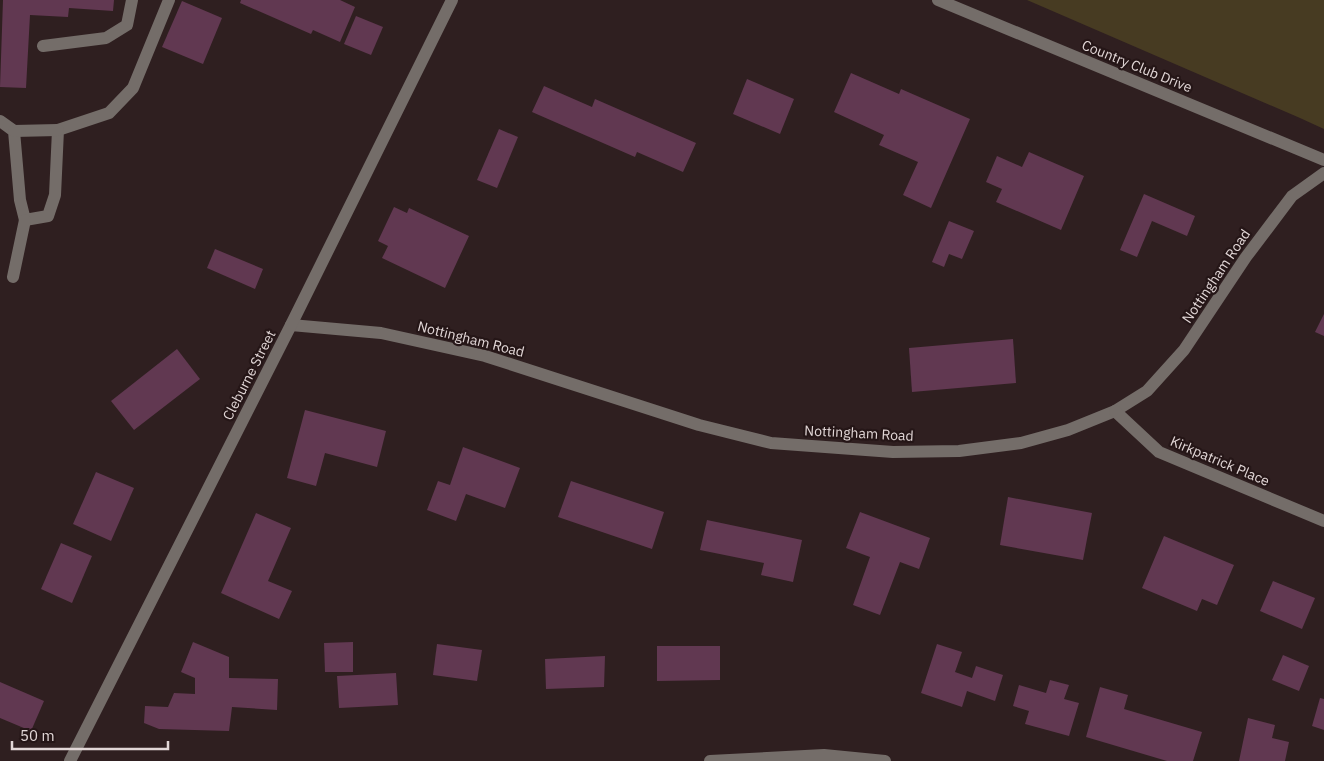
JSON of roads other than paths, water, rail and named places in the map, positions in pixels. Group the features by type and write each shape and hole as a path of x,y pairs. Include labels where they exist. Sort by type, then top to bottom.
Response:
{"street":[{"path":"43,46 106,38 127,25 132,0"},
{"path":"0,121 14,131 58,130 109,112 133,88 169,0"},
{"name":"Cleburne Street","path":"70,761 292,325 452,0"},
{"name":"Country Club Drive","path":"938,0 1324,160"},
{"path":"25,220 48,216 55,195 58,130"},
{"path":"13,277 25,220 20,200 14,131"},
{"name":"Nottingham Road","path":"292,325 381,333 485,356 699,425 771,443 893,452 959,451 1021,443 1068,430 1115,412 1147,391 1184,350 1246,257 1292,196 1324,172"},
{"name":"Kirkpatrick Place","path":"1115,412 1158,452 1324,521"},
{"path":"710,761 824,755 885,761"}]}
